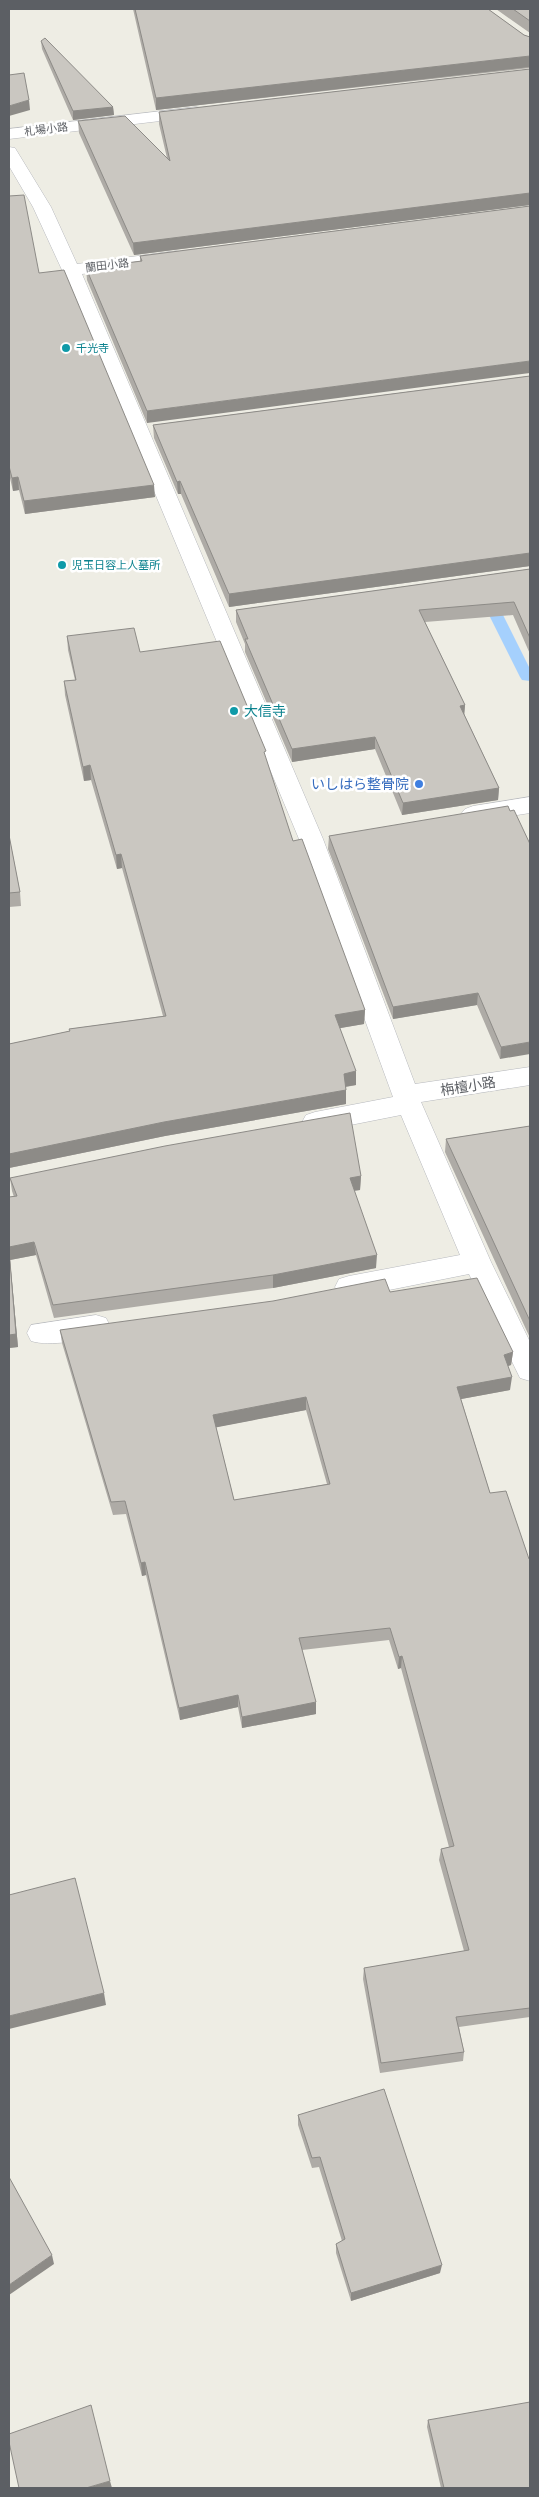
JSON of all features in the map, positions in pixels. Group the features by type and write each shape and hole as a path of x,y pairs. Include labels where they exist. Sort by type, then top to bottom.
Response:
{"street":[{"name":"札場小路","path":"9,134 215,110"},
{"path":"9,152 42,207 150,430 228,615 258,718 320,838 408,1100 477,1262 530,1370"},
{"name":"蘭田小路","path":"71,270 198,254"},
{"path":"454,817 530,805"},
{"name":"栴檀小路","path":"287,1127 408,1100 530,1076"},
{"path":"322,1292 477,1262"},
{"path":"41,1333 118,1322"}],"building":[{"path":"135,9 488,9 524,35 530,37 530,56 156,98"},
{"path":"513,9 530,9 530,21"},
{"path":"45,38 113,107 73,111 41,41"},
{"path":"530,69 530,193 133,243 78,121 125,116 170,161 159,112"},
{"path":"24,73 29,100 9,106 9,75"},
{"path":"24,195 39,273 64,270 154,485 24,501 18,477 12,478 9,466 9,196"},
{"path":"530,206 530,361 147,411 86,268 142,261 140,256"},
{"path":"530,376 530,553 229,594 180,481 177,482 153,425"},
{"path":"530,569 530,638 514,602 419,610 465,705 460,706 499,788 403,803 375,737 292,749 245,639 248,639 236,610"},
{"path":"134,628 140,652 220,641 266,751 264,752 293,841 302,839 365,1010 335,1015 356,1071 344,1074 346,1090 164,1122 9,1154 9,1044 70,1031 69,1029 166,1016 121,854 116,855 90,765 83,767 64,681 76,680 67,636"},
{"path":"508,806 510,811 514,810 530,844 530,1042 501,1047 478,993 393,1007 329,836"},
{"path":"9,835 20,892 9,893"},
{"path":"350,1113 361,1176 350,1178 377,1255 273,1275 53,1305 34,1242 9,1247 9,1197 17,1196 10,1178 165,1146"},
{"path":"530,1126 530,1321 446,1139"},
{"path":"9,1250 16,1334 9,1335"},
{"path":"477,1278 513,1352 504,1355 512,1377 457,1387 490,1493 506,1491 530,1558 530,2008 456,2017 464,2052 381,2063 364,1968 469,1950 441,1849 454,1846 402,1656 399,1657 390,1628 299,1638 316,1702 242,1717 238,1695 179,1708 145,1562 141,1563 125,1501 111,1502 60,1330 273,1301 385,1279 390,1292","holes":["306,1397 330,1484 234,1500 213,1415"]},
{"path":"75,1878 104,1993 9,2016 9,1895"},
{"path":"384,2089 442,2265 351,2293 336,2244 345,2239 320,2157 312,2158 298,2115"},
{"path":"9,2177 52,2255 9,2285"},
{"path":"530,2402 530,2488 444,2488 428,2420"},
{"path":"91,2405 110,2481 86,2488 19,2488 9,2434"}],"waterway":[{"path":"486,595 527,677"}],"place":[{"name":"千光寺","path":"66,348"},
{"name":"児玉日容上人墓所","path":"62,565"},
{"name":"大信寺","path":"234,711"},
{"name":"いしはら整骨院","path":"419,784"}]}
